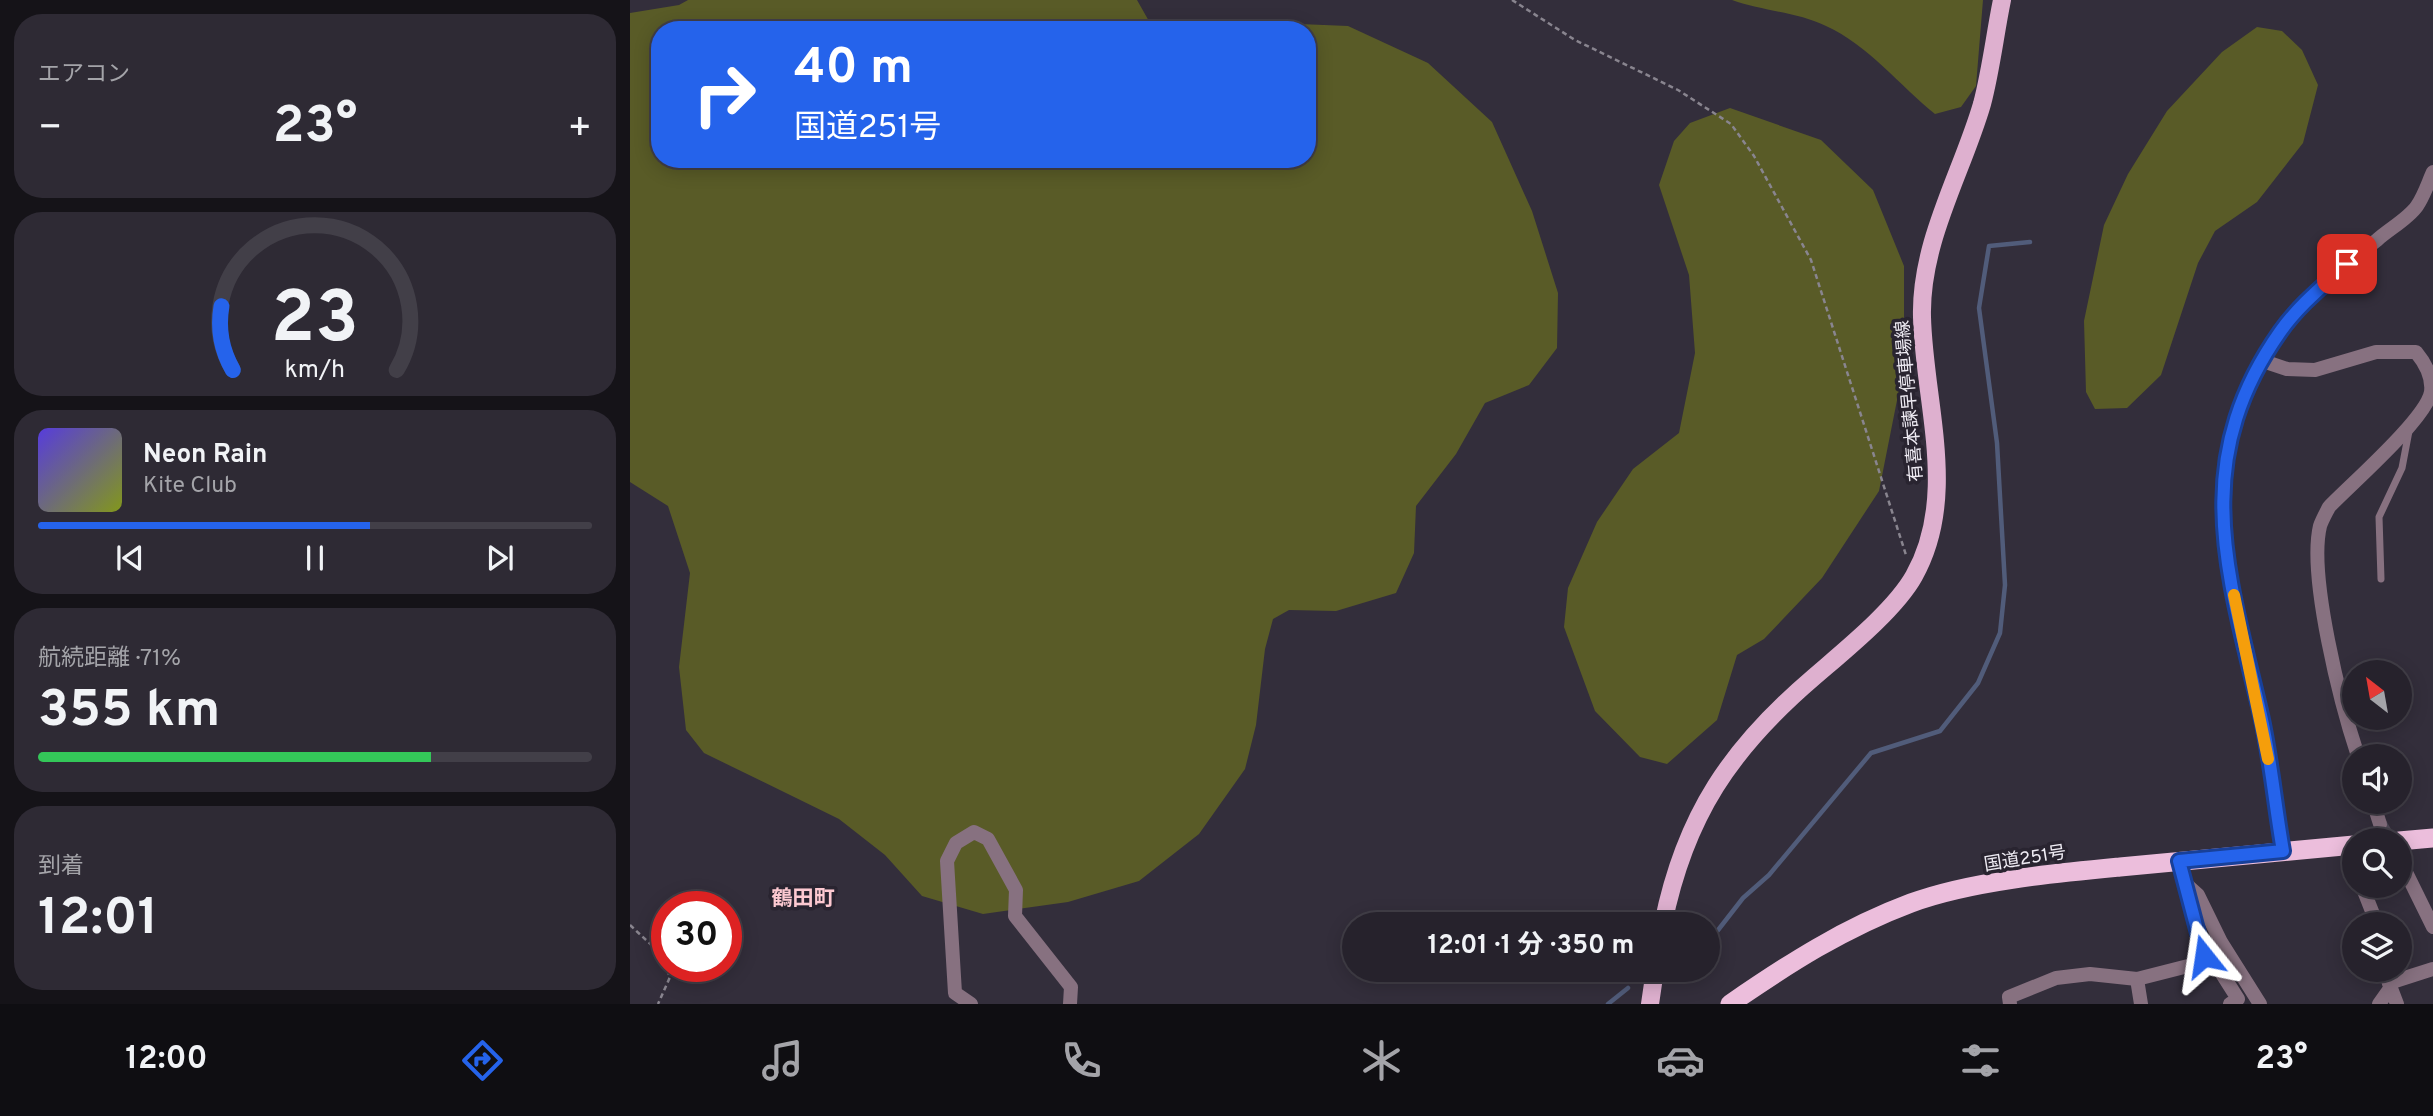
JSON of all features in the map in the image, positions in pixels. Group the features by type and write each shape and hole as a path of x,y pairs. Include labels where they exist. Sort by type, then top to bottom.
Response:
{"highway":[{"path":"2412,840 2433,838"},
{"name":"国道251号","path":"1730,1004 1800,956 1850,928 1914,902 2000,882 2342,846"}],"main road":[{"name":"有喜本諫早停車場線","path":"1666,912 1679,862 1698,814 1737,753 1783,703 1864,634 1913,578 1931,538 1937,511 1938,472 1922,313 1931,251 1982,103 2002,0"},
{"path":"1650,1004 1653,982"}],"street":[{"path":"2283,851 2262,719 2237,617 2222,527 2223,466 2249,382 2280,332 2309,299 2417,206 2433,172"},
{"path":"2263,361 2287,369 2315,370 2376,352 2416,352 2428,368 2431,392 2417,419 2329,507 2320,525 2317,551 2328,634 2355,744"},
{"path":"2377,814 2380,824"},
{"path":"971,1004 955,993 947,860 956,842 974,832 988,839 1016,890 1015,916 1071,987 1070,1004"},
{"path":"2179,861 2204,956"},
{"path":"2412,884 2433,927"},
{"path":"2187,885 2198,895 2221,942 2260,1004"},
{"path":"2010,1004 2010,997 2056,978 2090,974 2137,979 2192,965 2204,956"},
{"path":"2204,956 2212,958 2238,999 2230,1004"},
{"path":"2412,974 2433,969"},
{"path":"2137,979 2141,1004"},
{"path":"2378,1004 2387,982"},
{"path":"2389,982 2397,1004"}],"lane":[{"path":"2381,579 2379,517 2402,468 2409,426"}],"path":[{"path":"1512,0 1576,40 1678,90 1731,124 1754,156 1811,260 1913,578"},
{"path":"630,925 660,953 670,977 658,1004"}],"green space":[{"path":"688,0 1137,0 1149,21 651,21 651,168 1316,168 1316,25 1348,26 1428,63 1492,122 1532,211 1558,293 1557,348 1529,385 1485,403 1456,454 1416,506 1414,553 1396,593 1336,611 1289,610 1273,619 1265,649 1256,725 1245,769 1199,834 1139,881 1068,902 983,914 922,896 885,855 839,819 704,753 686,730 679,667 690,573 668,506 630,482 630,13 679,5"},
{"path":"1732,0 1983,0 1976,86 1961,107 1935,114 1869,55 1841,34 1815,21"},
{"path":"2257,27 2282,31 2302,50 2318,85 2303,143 2257,202 2215,231 2198,263 2161,375 2127,408 2095,409 2086,392 2084,321 2104,225 2128,174 2167,111 2222,52"},
{"path":"1730,108 1821,140 1873,190 1904,266 1904,365 1879,491 1822,578 1764,639 1737,655 1717,720 1667,764 1640,757 1595,711 1564,627 1568,588 1597,522 1633,469 1679,433 1695,353 1689,275 1659,185 1674,141 1690,123"}],"waterway":[{"path":"1720,928 1743,898 1769,875 1871,753 1940,731 1978,683 2000,633 2005,585 1997,443 1979,308 1989,246 2030,242"},
{"path":"1608,1004 1628,988"}],"tunnel":[{"path":"2380,824 2382,828"}],"slow traffic":[{"path":"2234,595 2262,719 2268,759"}],"district":[{"name":"鶴田町","path":"803,898"}],"route":[{"path":"2204,956 2179,861 2283,851 2262,719 2237,617 2222,527 2223,466 2249,382 2280,332 2309,299 2347,264"}]}
